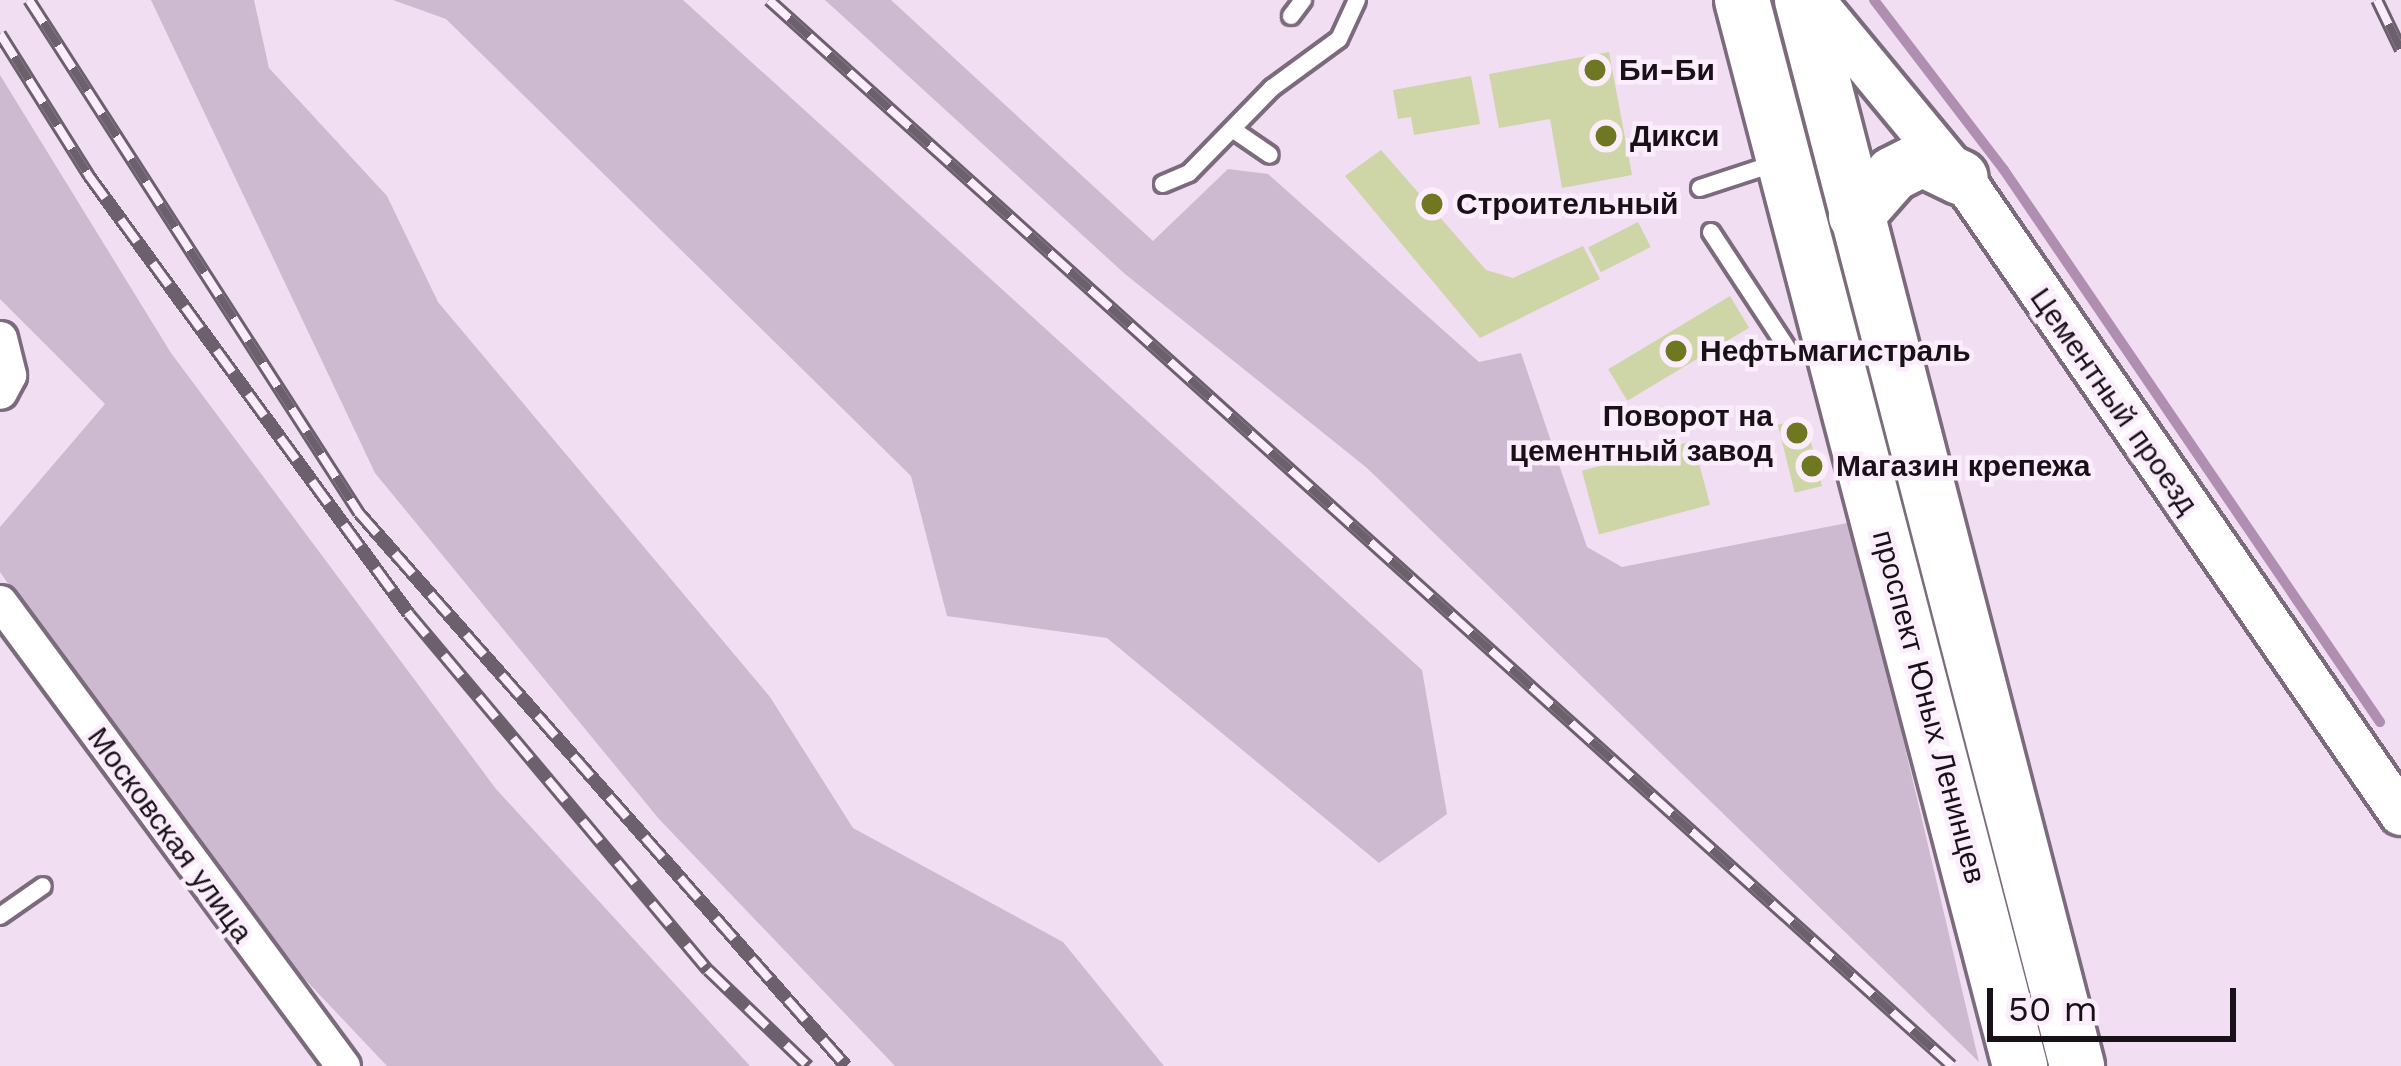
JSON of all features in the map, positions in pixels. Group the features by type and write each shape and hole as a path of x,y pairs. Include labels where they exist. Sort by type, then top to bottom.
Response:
{"main road":[{"name":"проспект Юных Ленинцев","path":"1742,0 2020,1066"},
{"name":"проспект Юных Ленинцев","path":"1802,0 2077,1066"},
{"path":"1856,216 1893,174 1922,159 1961,178"}],"street":[{"name":"Цементный проезд","path":"1813,0 1961,178 2397,800"},
{"path":"0,338 9,375 0,392"},
{"name":"Московская улица","path":"0,602 343,1066"}],"lane":[{"path":"1291,16 1303,0"},
{"path":"1163,184 1189,173 1272,88 1339,39 1357,0"},
{"path":"1235,130 1270,155"},
{"path":"1700,188 1786,160"},
{"path":"1711,232 1791,354"},
{"path":"0,916 43,886"}],"shaded area":[{"path":"151,0 254,0 269,68 387,196 438,302 770,697 853,828 1063,942 1164,1066 895,1066 659,819 375,473"},
{"path":"393,0 683,0 1422,670 1447,814 1379,863 1107,638 947,616 911,476 446,19"},
{"path":"825,0 891,0 1153,241 1228,169 1268,174 1479,362 1521,353 1587,547 1622,567 1852,522 1979,1062 1367,468 1125,274"},
{"path":"0,75 171,353 496,789 750,1066 387,1066 230,900 0,572 0,527 105,404 0,299"}],"building":[{"path":"1609,52 1632,175 1562,188 1550,119 1499,128 1489,74"},
{"path":"1471,76 1480,124 1414,135 1411,117 1398,119 1393,90"},
{"path":"1381,150 1486,270 1513,278 1583,246 1600,279 1480,338 1345,176"},
{"path":"1638,222 1651,247 1601,272 1588,247"},
{"path":"1730,296 1749,328 1627,401 1608,369"},
{"path":"1805,418 1822,486 1795,493 1778,425"},
{"path":"1693,441 1710,505 1599,535 1582,471"}],"waterway":[{"path":"1874,0 2004,170 2380,722"}],"railway":[{"path":"29,0 359,513 846,1066"},
{"path":"769,0 1952,1066"},
{"path":"2377,0 2401,50"},
{"path":"0,34 89,176 409,614 708,970 808,1066"}],"place":[{"name":"Би-Би","path":"1595,70"},
{"name":"Дикси","path":"1606,136"},
{"name":"Строительный","path":"1432,204"},
{"name":"Нефтьмагистраль","path":"1676,351"},
{"name":"Поворот на цементный завод","path":"1797,433"},
{"name":"Магазин крепежа","path":"1812,466"}]}
